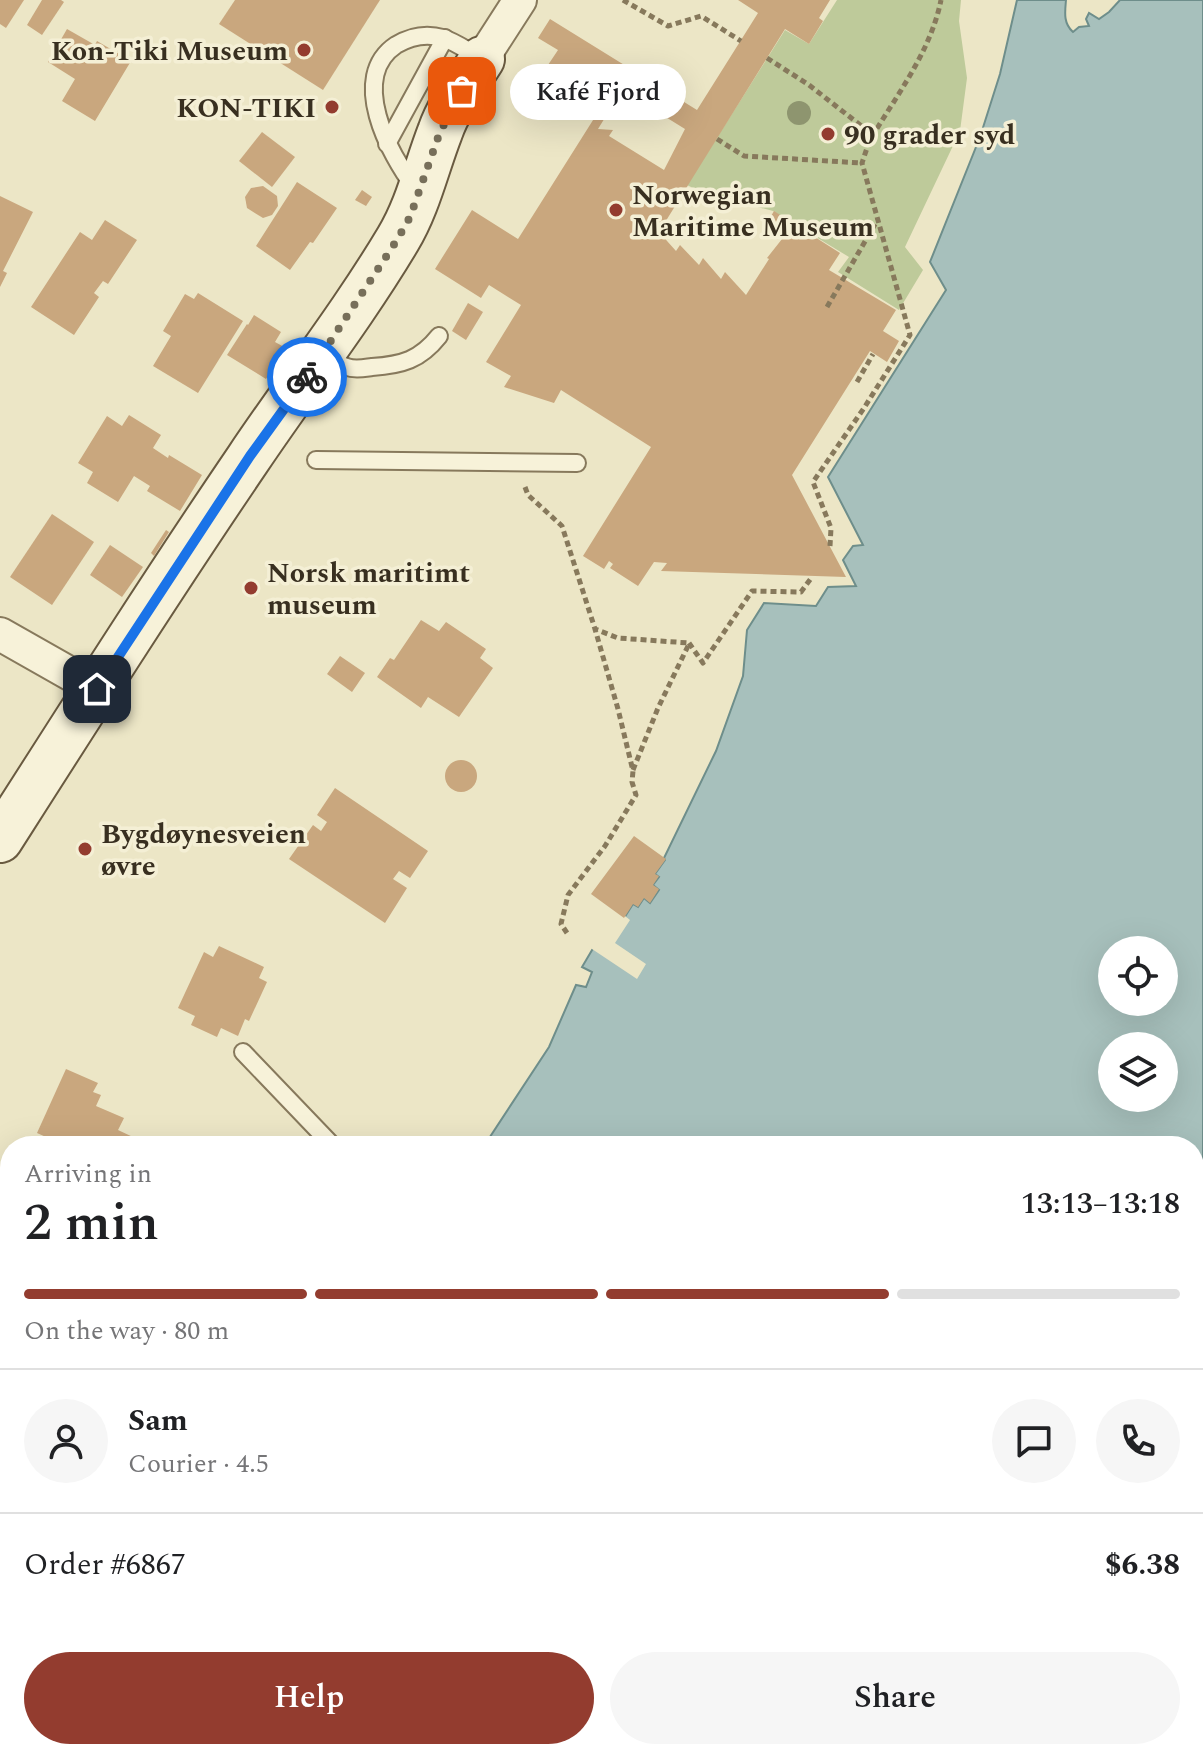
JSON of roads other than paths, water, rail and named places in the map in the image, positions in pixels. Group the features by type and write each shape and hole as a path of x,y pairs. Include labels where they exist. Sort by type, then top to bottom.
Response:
{"street":[{"path":"0,840 250,456 322,356 397,240 410,217 449,113 520,0"},
{"path":"0,634 97,689"}],"lane":[{"path":"419,193 387,144 374,101 374,80 380,62 390,49 409,37 428,35 445,38 482,59"},
{"path":"387,144 445,38"},
{"path":"322,356 347,368 401,364 429,349 439,336"},
{"path":"316,460 577,463"},
{"path":"243,1052 323,1136"}],"water":[{"path":"1017,0 1066,0 1066,21 1073,32 1079,27 1089,26 1086,19 1089,13 1099,19 1120,0 1203,0 1203,1136 491,1136 549,1047 576,985 586,987 592,972 582,967 598,940 624,918 633,904 638,907 644,898 650,903 659,890 653,885 659,877 655,874 665,860 716,751 743,676 747,630 764,603 816,606 828,587 856,586 843,560 853,546 863,545 828,477 946,290 930,262 980,137 1000,74"}],"place":[{"name":"Kon-Tiki Museum","path":"304,50"},
{"name":"Kafé Fjord","path":"462,91"},
{"name":"KON-TIKI","path":"332,107"},
{"name":"90 grader syd","path":"828,134"},
{"name":"Norwegian Maritime Museum","path":"616,210"},
{"name":"Norsk maritimt museum","path":"251,588"},
{"name":"Bygdøynesveien øvre","path":"85,849"}]}
